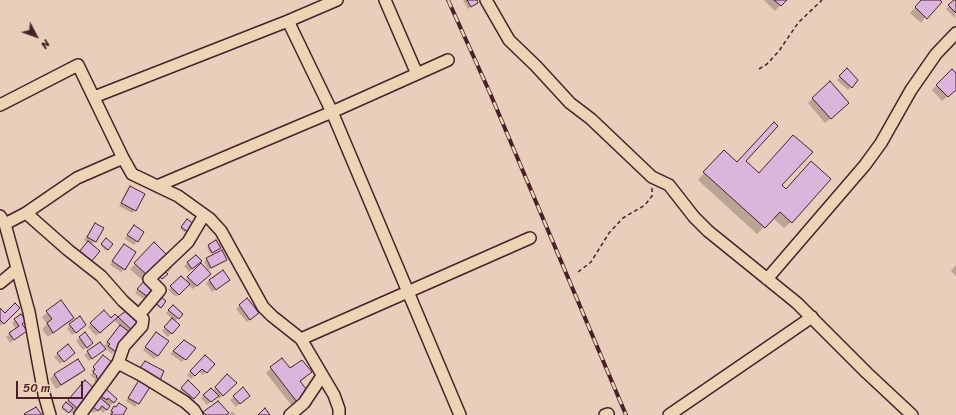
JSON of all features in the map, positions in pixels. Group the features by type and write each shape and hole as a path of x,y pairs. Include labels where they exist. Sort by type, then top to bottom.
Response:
{"street":[{"path":"94,97 288,21 337,0"},
{"path":"385,0 417,74"},
{"path":"486,0 509,40 536,66 570,103 591,120 652,177 669,185 694,217 708,231 797,303 867,373 912,415"},
{"path":"288,21 332,112 460,415"},
{"path":"767,279 865,164 881,143 911,90 936,54 956,33"},
{"path":"157,186 332,112 448,60"},
{"path":"0,105 78,65 132,174 178,196 210,219 221,231 263,307 301,339 334,395 339,415"},
{"path":"50,415 44,394 29,312 3,220 26,213 77,178 123,158"},
{"path":"26,213 68,250 101,276 123,301 143,319 142,326 124,346 118,363 80,415"},
{"path":"139,315 160,290 149,278 188,242 204,215"},
{"path":"301,339 530,238"},
{"path":"0,283 17,269"},
{"path":"669,415 812,318"},
{"path":"118,363 173,394 185,402 193,413"},
{"path":"290,415 304,403 322,376"}],"path":[{"path":"759,69 767,64 779,51 798,23 822,0"},
{"path":"578,272 591,262 609,233 623,218 645,205 652,196 652,177"}],"building":[{"path":"467,0 477,0 478,3 471,7"},
{"path":"774,0 787,0 781,6"},
{"path":"921,0 940,0 942,2 927,19 915,7"},
{"path":"956,0 956,13 948,5"},
{"path":"847,68 858,80 852,88 839,76"},
{"path":"952,69 956,73 956,90 948,97 936,85"},
{"path":"830,81 849,103 831,119 812,98"},
{"path":"774,122 778,126 746,161 759,173 793,135 813,152 782,185 786,189 811,161 831,179 792,223 780,212 765,228 703,172 724,150 737,162"},
{"path":"130,186 145,194 136,211 121,203"},
{"path":"187,219 194,224 188,232 181,227"},
{"path":"95,223 104,228 96,242 87,237"},
{"path":"134,225 144,232 138,242 127,235"},
{"path":"106,238 113,244 108,250 101,244"},
{"path":"216,240 221,248 212,253 208,245"},
{"path":"88,241 100,251 91,262 79,252"},
{"path":"154,242 167,255 148,276 134,263"},
{"path":"124,244 136,252 125,270 112,261"},
{"path":"222,250 227,260 211,268 206,258"},
{"path":"196,255 202,261 192,269 187,262"},
{"path":"201,263 211,274 197,286 187,277"},
{"path":"163,269 168,274 162,279 158,275"},
{"path":"223,270 230,280 216,290 209,280"},
{"path":"181,276 190,284 179,295 170,286"},
{"path":"145,280 155,289 148,297 137,289"},
{"path":"160,296 166,301 161,308 154,301"},
{"path":"247,298 259,313 250,320 239,305"},
{"path":"61,300 74,318 53,333 47,323 52,319 46,311"},
{"path":"15,303 20,308 4,324 0,320 0,308 5,313"},
{"path":"173,305 183,314 179,319 168,310"},
{"path":"104,310 111,318 115,314 118,317 100,333 90,323"},
{"path":"127,310 138,320 138,325 132,330 118,317"},
{"path":"21,314 26,321 22,324 27,331 14,340 9,333 19,326 14,319"},
{"path":"80,316 86,325 76,333 69,324"},
{"path":"172,318 180,325 172,334 164,327"},
{"path":"120,325 131,333 116,352 108,346 110,344 107,342"},
{"path":"85,332 93,343 87,348 79,337"},
{"path":"156,332 169,341 158,356 145,347"},
{"path":"184,340 196,348 186,360 173,351"},
{"path":"100,342 106,349 92,359 87,351"},
{"path":"68,344 75,353 64,362 57,353"},
{"path":"103,355 113,363 99,380 93,372 95,369 93,367"},
{"path":"205,355 215,364 207,373 202,369 195,376 190,371"},
{"path":"282,358 290,368 302,360 312,372 300,381 309,393 297,402 270,367"},
{"path":"78,359 85,370 61,385 54,374"},
{"path":"145,361 164,371 160,380 140,368"},
{"path":"227,374 237,383 223,396 215,387"},
{"path":"85,380 96,390 79,410 68,400"},
{"path":"139,380 150,387 139,404 128,398"},
{"path":"188,380 200,392 194,399 181,388"},
{"path":"243,387 250,396 240,404 233,396"},
{"path":"211,388 219,396 211,402 203,395"},
{"path":"106,389 117,399 114,403 108,398 107,400 101,396"},
{"path":"99,397 110,406 107,410 102,406 98,411 92,406"},
{"path":"218,401 229,413 226,415 206,415 203,412"},
{"path":"66,402 73,408 69,413 62,407"},
{"path":"119,403 127,408 123,415 111,415 113,412 111,411 114,406 116,407"},
{"path":"36,407 42,415 24,414"},
{"path":"265,408 270,415 258,415"}],"railway":[{"path":"448,0 490,93 626,415"}]}
